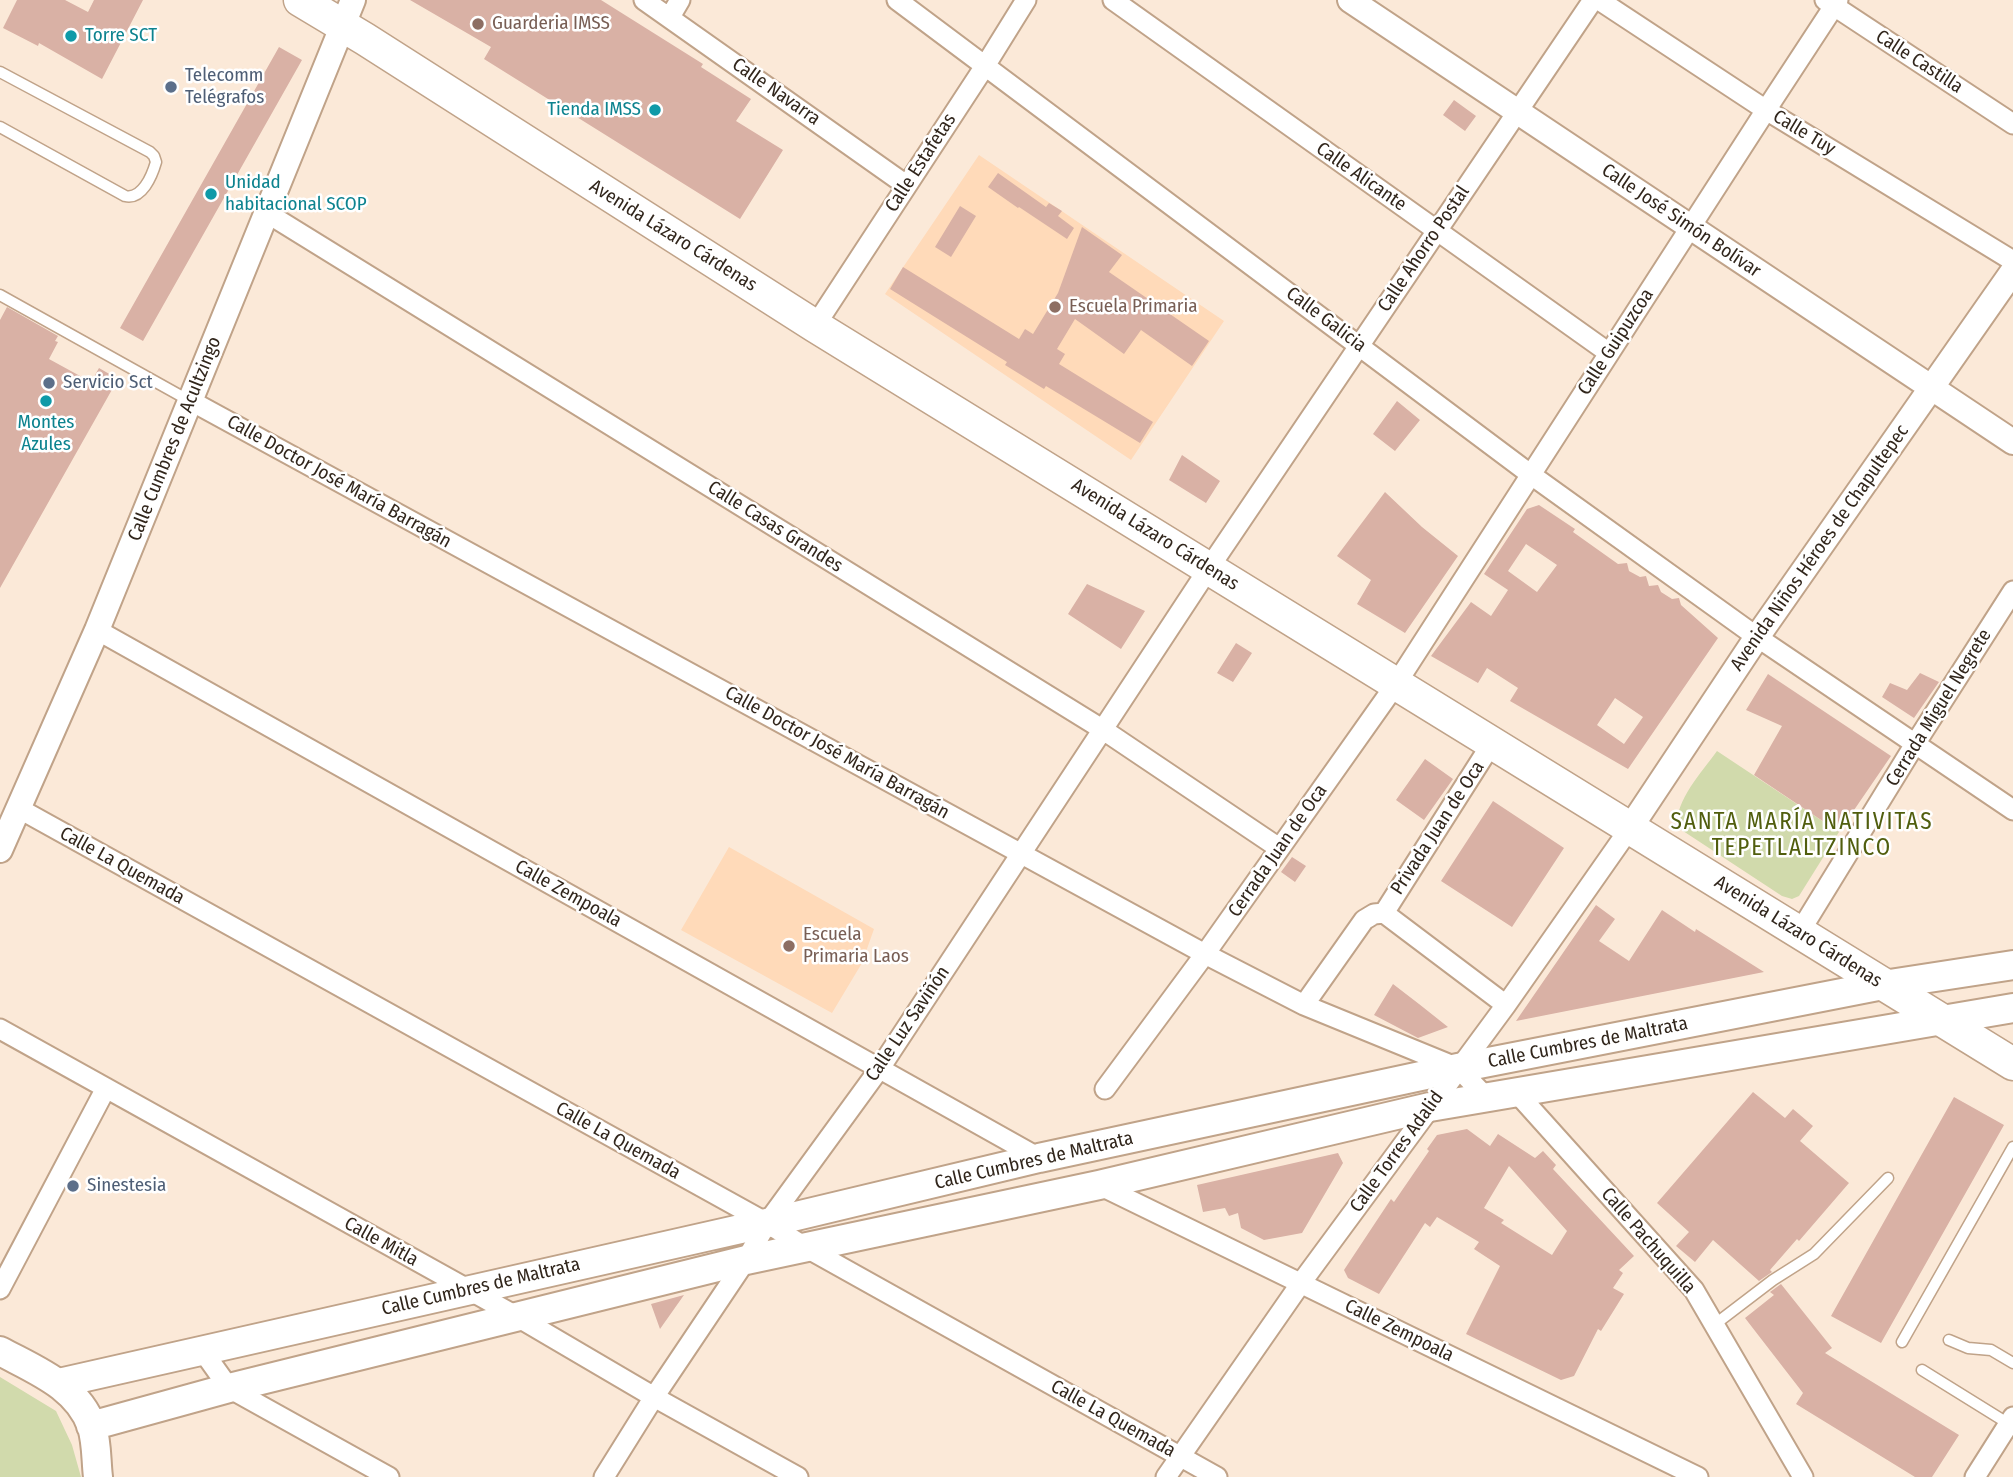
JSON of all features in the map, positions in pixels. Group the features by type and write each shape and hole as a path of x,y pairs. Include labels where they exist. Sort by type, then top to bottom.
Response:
{"main road":[{"name":"Avenida Lázaro Cárdenas","path":"300,0 347,13 815,326 2013,1064"},
{"name":"Calle Cumbres de Maltrata","path":"60,1383 767,1223 1039,1158 1458,1068 1884,985 2013,965"},
{"name":"Calle Cumbres de Maltrata","path":"91,1426 229,1388 746,1260 1099,1185 1430,1107 2013,1008"},
{"path":"0,1351 60,1383 79,1403 91,1426 98,1477"}],"street":[{"name":"Calle Navarra","path":"644,0 675,8 906,185"},
{"name":"Calle Galicia","path":"897,0 1530,474 1756,637 2013,810"},
{"name":"Calle Estafetas","path":"815,326 1026,0"},
{"name":"Calle Alicante","path":"1113,0 1609,353"},
{"name":"Calle José Simón Bolívar","path":"1350,0 2013,442"},
{"name":"Calle Ahorro Postal","path":"1209,568 1593,0"},
{"name":"Calle Tuy","path":"1599,0 1766,110 2013,261"},
{"name":"Calle Guipuzcoa","path":"1396,684 1766,110 1832,2"},
{"name":"Calle Castilla","path":"1832,2 2013,124"},
{"name":"Calle Cumbres de Acultzingo","path":"0,849 97,630 347,13"},
{"name":"Calle Casas Grandes","path":"267,213 1102,730 1279,848"},
{"name":"Avenida Niños Héroes de Chapultepec","path":"1630,828 1756,637 2013,271"},
{"name":"Calle Doctor José María Barragán","path":"191,401 1205,954 1304,1005 1458,1068 1485,1096"},
{"name":"Calle Luz Saviñón","path":"604,1477 746,1260 767,1223 880,1068 1209,568"},
{"name":"Cerrada Miguel Negrete","path":"1799,933 2013,591"},
{"name":"Calle Zempoala","path":"97,630 1039,1158"},
{"name":"Cerrada Juan de Oca","path":"1105,1089 1205,954 1396,684"},
{"name":"Privada Juan de Oca","path":"1304,1005 1364,920 1374,914 1384,913 1492,743"},
{"name":"Calle La Quemada","path":"18,808 767,1223 805,1247 1217,1477"},
{"name":"Calle Torres Adalid","path":"1166,1477 1301,1283 1506,1005 1630,828"},
{"path":"1384,913 1506,1005"},
{"name":"Calle Mitla","path":"0,1029 516,1316 798,1477"},
{"path":"0,1289 106,1088"},
{"name":"Calle Pachuquilla","path":"1516,1092 1694,1290 1803,1477"},
{"name":"Calle Zempoala","path":"1099,1185 1698,1477"},
{"path":"202,1350 229,1388 389,1477"},
{"path":"1975,1477 2011,1420"}],"lane":[{"path":"0,72 150,152 156,162 141,192 131,198 0,127"},
{"path":"0,295 191,401"},
{"path":"1902,1342 2013,1147"},
{"path":"1714,1325 1773,1280 1814,1254 1888,1178"},
{"path":"1949,1340 1968,1348 1991,1350 2013,1363"},
{"path":"1922,1370 2011,1420"}],"shaded area":[{"name":"Escuela Primaria","path":"979,155 1224,321 1131,460 885,294"},
{"name":"Escuela Primaria Laos","path":"729,847 874,929 862,963 832,1013 681,930"}],"green space":[{"path":"1717,751 1839,832 1799,896 1792,899 1782,896 1677,827 1680,807 1685,797"},
{"path":"0,1377 56,1411 72,1445 81,1477 0,1477"}],"building":[{"name":"Torre SCT","path":"17,0 65,0 88,12 94,0 143,0 102,79 39,43 38,46 3,28"},
{"name":"Tienda IMSS","path":"410,0 601,0 703,64 701,67 751,99 736,121 783,150 740,219 484,59 491,47"},
{"name":"Unidad habitacional SCOP","path":"279,47 302,60 143,341 120,328"},
{"path":"1454,100 1476,116 1465,131 1443,115"},
{"path":"998,173 1046,207 1049,203 1062,211 1058,216 1074,228 1067,239 988,187"},
{"path":"960,206 976,216 951,257 935,247"},
{"path":"1082,227 1122,255 1109,272 1209,341 1192,366 1141,330 1124,354 1075,319 1057,349 1065,354 1059,364 1153,422 1140,443 1046,386 1044,389 1005,365 1007,362 890,289 903,267 1019,339 1025,329 1033,334 1058,293"},
{"path":"7,307 58,336 55,341 58,342 49,359 91,382 99,368 118,379 0,588 0,320"},
{"path":"1397,401 1420,420 1395,451 1373,434"},
{"path":"1182,455 1220,481 1206,503 1169,480"},
{"path":"1385,492 1458,556 1405,633 1357,604 1371,580 1337,556"},
{"path":"1539,505 1575,529 1573,532 1618,564 1627,563 1629,571 1640,577 1646,576 1649,586 1658,585 1661,592 1672,599 1679,598 1681,605 1718,638 1628,769 1510,701 1518,688 1487,668 1478,683 1431,656 1471,602 1491,616 1508,590 1484,574 1527,509","holes":["1526,544 1557,565 1537,592 1508,571","1615,698 1643,717 1624,744 1597,725"]},
{"path":"1087,584 1145,611 1121,649 1068,614"},
{"path":"1236,643 1252,653 1233,682 1217,673"},
{"path":"1920,673 1939,682 1914,718 1882,697 1890,683 1907,690"},
{"path":"1768,674 1891,756 1839,832 1754,775 1782,726 1746,710"},
{"path":"1425,759 1453,779 1424,820 1396,800"},
{"path":"1493,801 1564,848 1512,927 1441,881"},
{"path":"1292,857 1306,866 1295,882 1281,872"},
{"path":"1596,905 1615,919 1599,941 1629,961 1662,910 1764,972 1516,1021"},
{"path":"1393,984 1448,1027 1418,1038 1374,1015"},
{"path":"1753,1092 1785,1118 1793,1109 1813,1126 1800,1141 1849,1183 1770,1270 1772,1272 1759,1281 1713,1240 1695,1262 1676,1246 1689,1232 1657,1203"},
{"path":"1954,1097 2004,1125 1881,1343 1831,1316"},
{"path":"1467,1129 1490,1146 1498,1134 1535,1158 1543,1151 1556,1165 1553,1169 1634,1256 1619,1270 1623,1273 1613,1288 1624,1294 1601,1331 1598,1329 1574,1376 1561,1380 1466,1334 1500,1266 1474,1249 1479,1242 1437,1217 1430,1227 1425,1223 1379,1294 1348,1278 1344,1270 1391,1199 1394,1202 1437,1135","holes":["1509,1166 1567,1231 1552,1255 1501,1223 1504,1220 1484,1208"]},
{"path":"1338,1153 1343,1163 1302,1233 1264,1240 1241,1228 1238,1213 1229,1216 1225,1208 1203,1212 1197,1185"},
{"path":"1781,1284 1832,1348 1825,1353 1959,1435 1932,1477 1915,1477 1796,1404 1803,1393 1745,1318 1774,1295 1770,1292"},
{"path":"684,1295 660,1329 651,1304"}],"place":[{"name":"Guarderia IMSS","path":"478,24"},
{"name":"Torre SCT","path":"71,36"},
{"name":"Telecomm Telégrafos","path":"171,87"},
{"name":"Tienda IMSS","path":"655,110"},
{"name":"Unidad habitacional SCOP","path":"211,194"},
{"name":"Escuela Primaria","path":"1055,307"},
{"name":"Servicio Sct","path":"49,383"},
{"name":"Montes Azules","path":"46,401"},
{"name":"Escuela Primaria Laos","path":"789,946"},
{"name":"Sinestesia","path":"73,1186"}],"district":[{"name":"SANTA MARÍA NATIVITAS TEPETLALTZINCO","path":"1802,836"}]}
